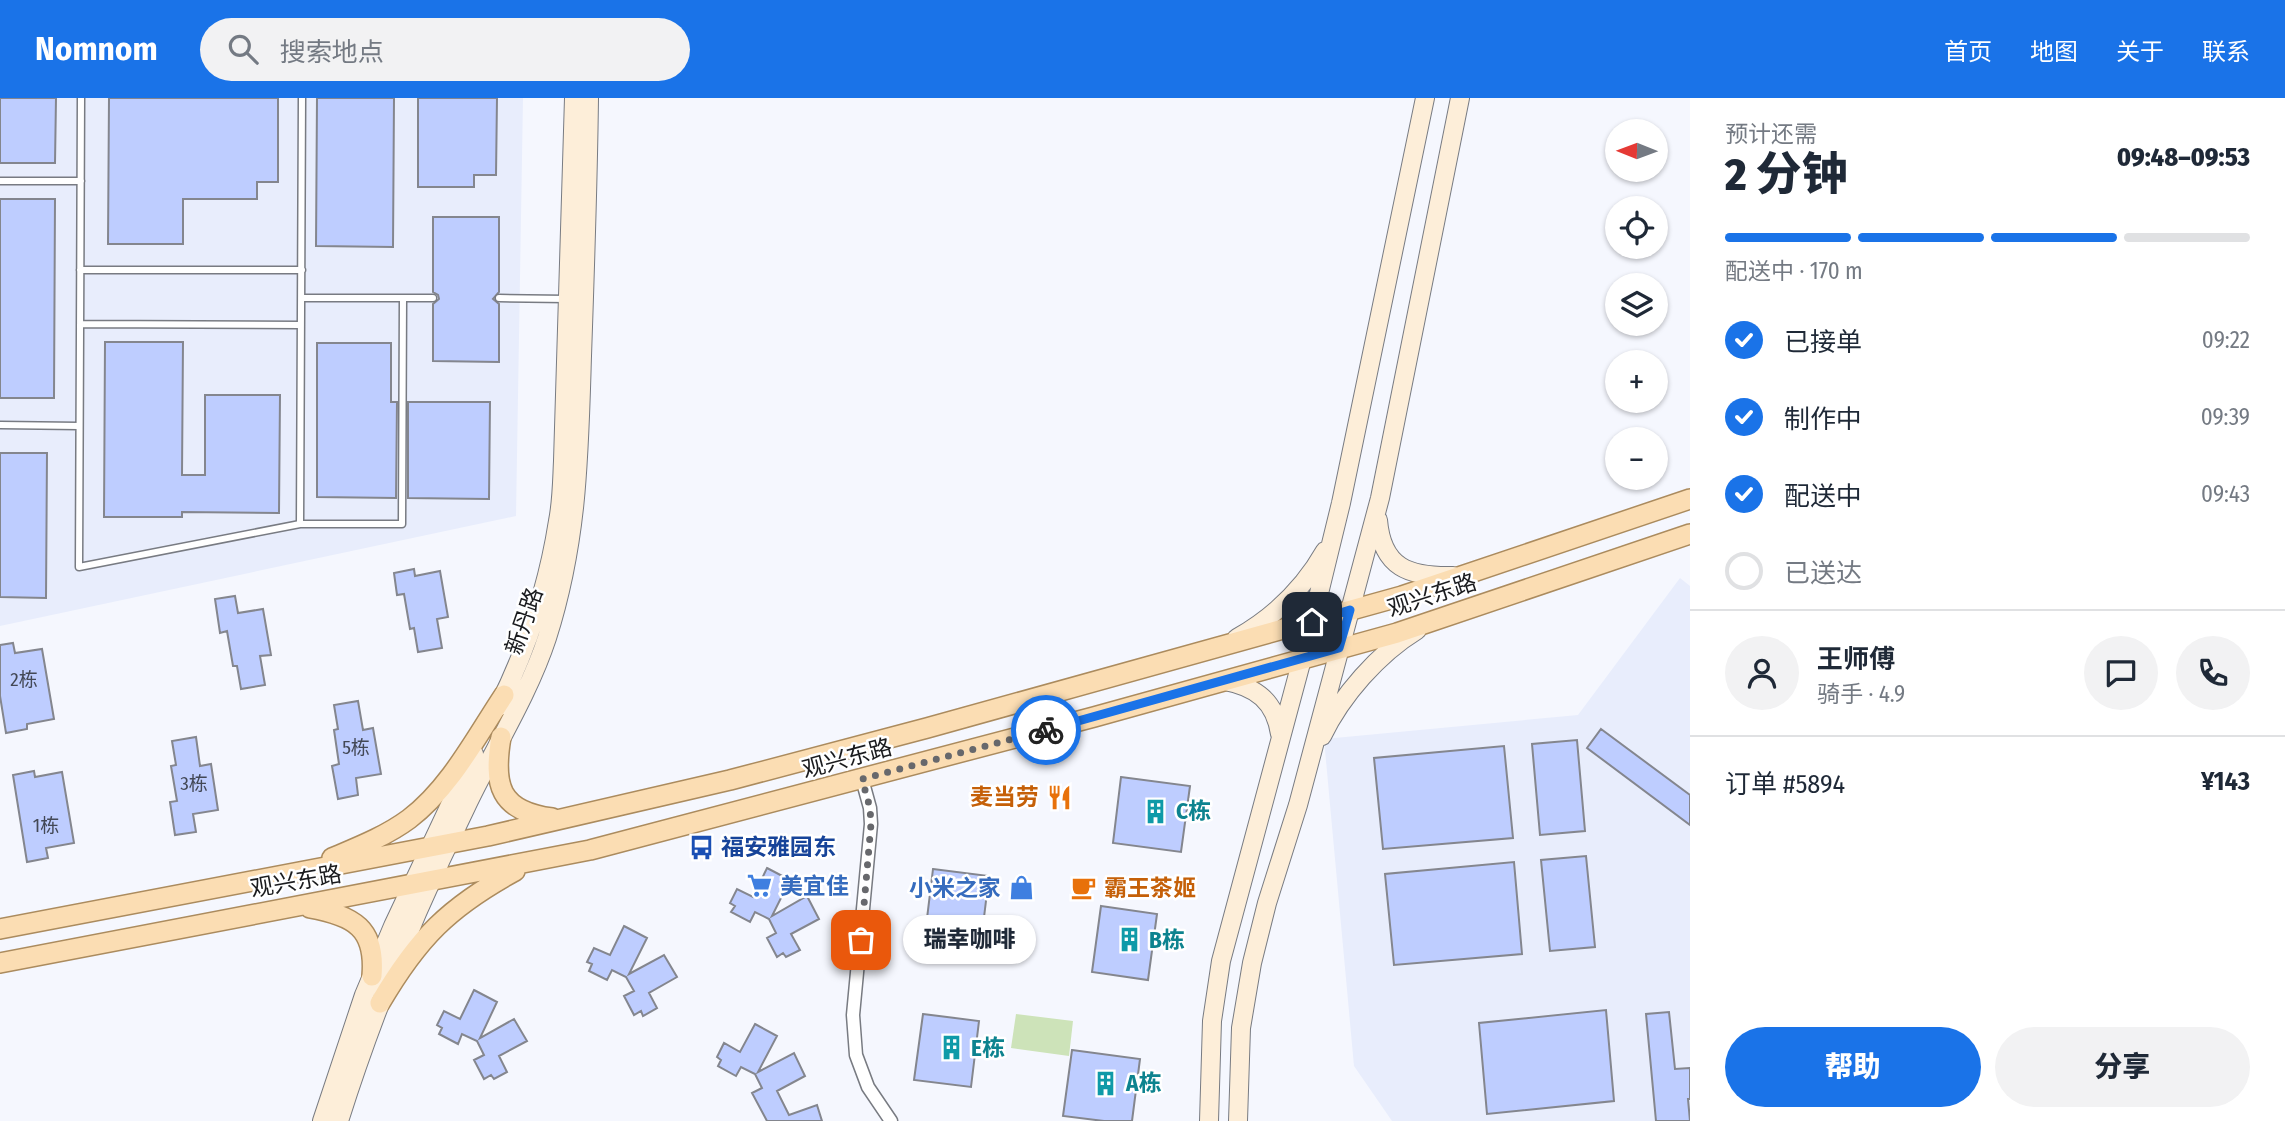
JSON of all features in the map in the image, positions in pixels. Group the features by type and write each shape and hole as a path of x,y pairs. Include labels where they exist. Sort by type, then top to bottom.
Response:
{"main road":[{"name":"观兴东路","path":"0,929 449,844 743,776 1312,622 1690,499"},
{"name":"观兴东路","path":"0,963 590,850 1302,659 1431,621 1690,534"},
{"path":"296,873 390,831 423,807 459,763 504,695"},
{"path":"501,737 498,771 500,790 505,798 528,813 564,819"},
{"path":"380,1003 408,960 452,911 489,886 539,860"},
{"path":"292,906 339,914 358,924 365,932 373,952 372,976"}],"street":[{"name":"新丹路","path":"339,1121 356,1066 411,923 429,848 504,695 533,621 546,577 559,519 564,449 574,98"},
{"name":"新丹路","path":"322,1121 372,976 421,883 449,844 501,737 547,640 564,577 575,515 580,448 589,98"},
{"path":"1209,1121 1212,1021 1221,961 1332,538 1425,98"},
{"path":"1238,1121 1237,1086 1241,1028 1252,963 1267,903 1309,764 1380,498 1460,98"},
{"path":"1380,498 1380,536 1384,550 1394,563 1417,574 1460,576"},
{"path":"1221,647 1251,630 1281,607 1309,575 1332,538"},
{"path":"1309,764 1324,731 1364,676 1398,643 1431,621"},
{"path":"1225,681 1248,687 1265,698 1277,717 1280,739"},
{"path":"862,779 870,808 871,824 853,1016 856,1055 868,1087 891,1121"}],"lane":[{"path":"81,98 79,567 300,524 402,524 403,298"},
{"path":"300,524 302,98"},
{"path":"0,181 81,181"},
{"path":"80,270 302,270"},
{"path":"302,298 433,298"},
{"path":"499,298 568,299"},
{"path":"80,324 301,325"},
{"path":"0,425 79,425"}],"shaded area":[{"path":"0,98 523,98 516,516 0,626"},
{"path":"1680,578 1690,586 1690,1121 1392,1121 1354,1066 1324,739 1578,715"}],"green space":[{"path":"1016,1014 1073,1021 1069,1056 1011,1048"}],"building":[{"path":"0,98 56,98 55,163 0,163"},
{"path":"109,98 278,98 278,182 257,182 257,199 183,199 183,244 108,244"},
{"path":"317,98 394,98 393,247 316,246"},
{"path":"418,98 497,98 496,175 474,175 474,187 418,187"},
{"path":"0,199 55,199 54,398 0,398"},
{"path":"433,217 499,217 499,292 493,299 499,304 499,362 433,361 433,304 439,299 433,292"},
{"path":"105,342 183,342 182,475 205,475 205,395 280,395 279,513 182,512 182,517 104,517"},
{"path":"317,343 391,343 391,402 397,402 396,498 317,497"},
{"path":"408,402 490,402 489,499 408,498"},
{"path":"0,453 47,453 46,598 0,597"},
{"path":"414,569 415,576 440,571 448,617 437,619 442,648 418,652 414,628 410,629 404,594 397,595 394,573"},
{"path":"235,596 238,613 263,609 271,655 260,656 265,685 241,689 237,666 233,666 227,631 220,633 215,599"},
{"path":"13,643 15,653 42,649 54,719 27,724 27,729 6,733 0,696 0,645"},
{"path":"358,701 363,730 373,728 381,774 356,778 358,795 338,799 332,766 339,764 334,730 338,729 334,705"},
{"path":"1601,729 1690,795 1690,825 1587,748"},
{"path":"196,737 200,766 211,764 218,810 193,814 196,832 175,835 170,802 177,801 171,766 176,765 172,741"},
{"path":"1577,740 1585,831 1540,835 1532,744"},
{"path":"1504,746 1513,838 1383,849 1374,758"},
{"path":"34,771 35,777 62,772 74,843 46,848 48,858 27,862 13,775"},
{"name":"C栋","path":"1121,777 1190,786 1181,852 1113,843"},
{"path":"1586,856 1595,947 1550,951 1541,860"},
{"path":"1514,862 1522,954 1394,965 1385,874"},
{"path":"767,868 790,880 772,916 807,896 819,919 791,934 800,950 786,957 783,953 777,957 767,938 776,933 769,919 755,912 750,922 731,912 735,906 730,903 737,889 753,897"},
{"path":"933,869 989,876 981,942 925,935"},
{"name":"B栋","path":"1101,906 1157,914 1148,980 1092,972"},
{"path":"624,926 647,938 629,974 664,955 677,977 649,993 657,1008 643,1016 641,1011 634,1015 624,996 634,991 626,977 612,970 607,980 589,971 592,964 587,962 594,948 610,955"},
{"path":"474,990 497,1002 480,1038 514,1019 527,1041 499,1056 507,1072 494,1079 491,1075 484,1079 474,1060 484,1055 477,1041 462,1034 458,1044 439,1034 442,1028 437,1025 444,1011 460,1019"},
{"path":"1606,1010 1614,1101 1487,1114 1479,1023"},
{"path":"1669,1012 1675,1069 1690,1068 1690,1121 1656,1121 1646,1014"},
{"name":"E栋","path":"923,1014 979,1021 971,1087 914,1080"},
{"path":"755,1024 777,1036 758,1072 794,1053 805,1076 777,1091 789,1115 817,1105 822,1121 767,1121 752,1093 762,1088 755,1074 741,1067 736,1076 718,1066 721,1060 717,1057 724,1043 740,1052"},
{"name":"A栋","path":"1072,1050 1140,1059 1132,1121 1063,1116"}],"way so far":[{"path":"861,940 871,840 870,808 862,779 1046,730"}],"place":[{"name":"麦当劳","path":"1059,797"},
{"name":"C栋","path":"1156,811"},
{"name":"福安雅园东","path":"701,847"},
{"name":"美宜佳","path":"760,886"},
{"name":"小米之家","path":"1021,888"},
{"name":"霸王茶姬","path":"1084,888"},
{"name":"瑞幸咖啡","path":"861,940"},
{"name":"B栋","path":"1129,940"},
{"name":"E栋","path":"951,1048"},
{"name":"A栋","path":"1106,1083"}],"route":[{"path":"1046,730 1339,648 1350,610 1312,622"}]}
